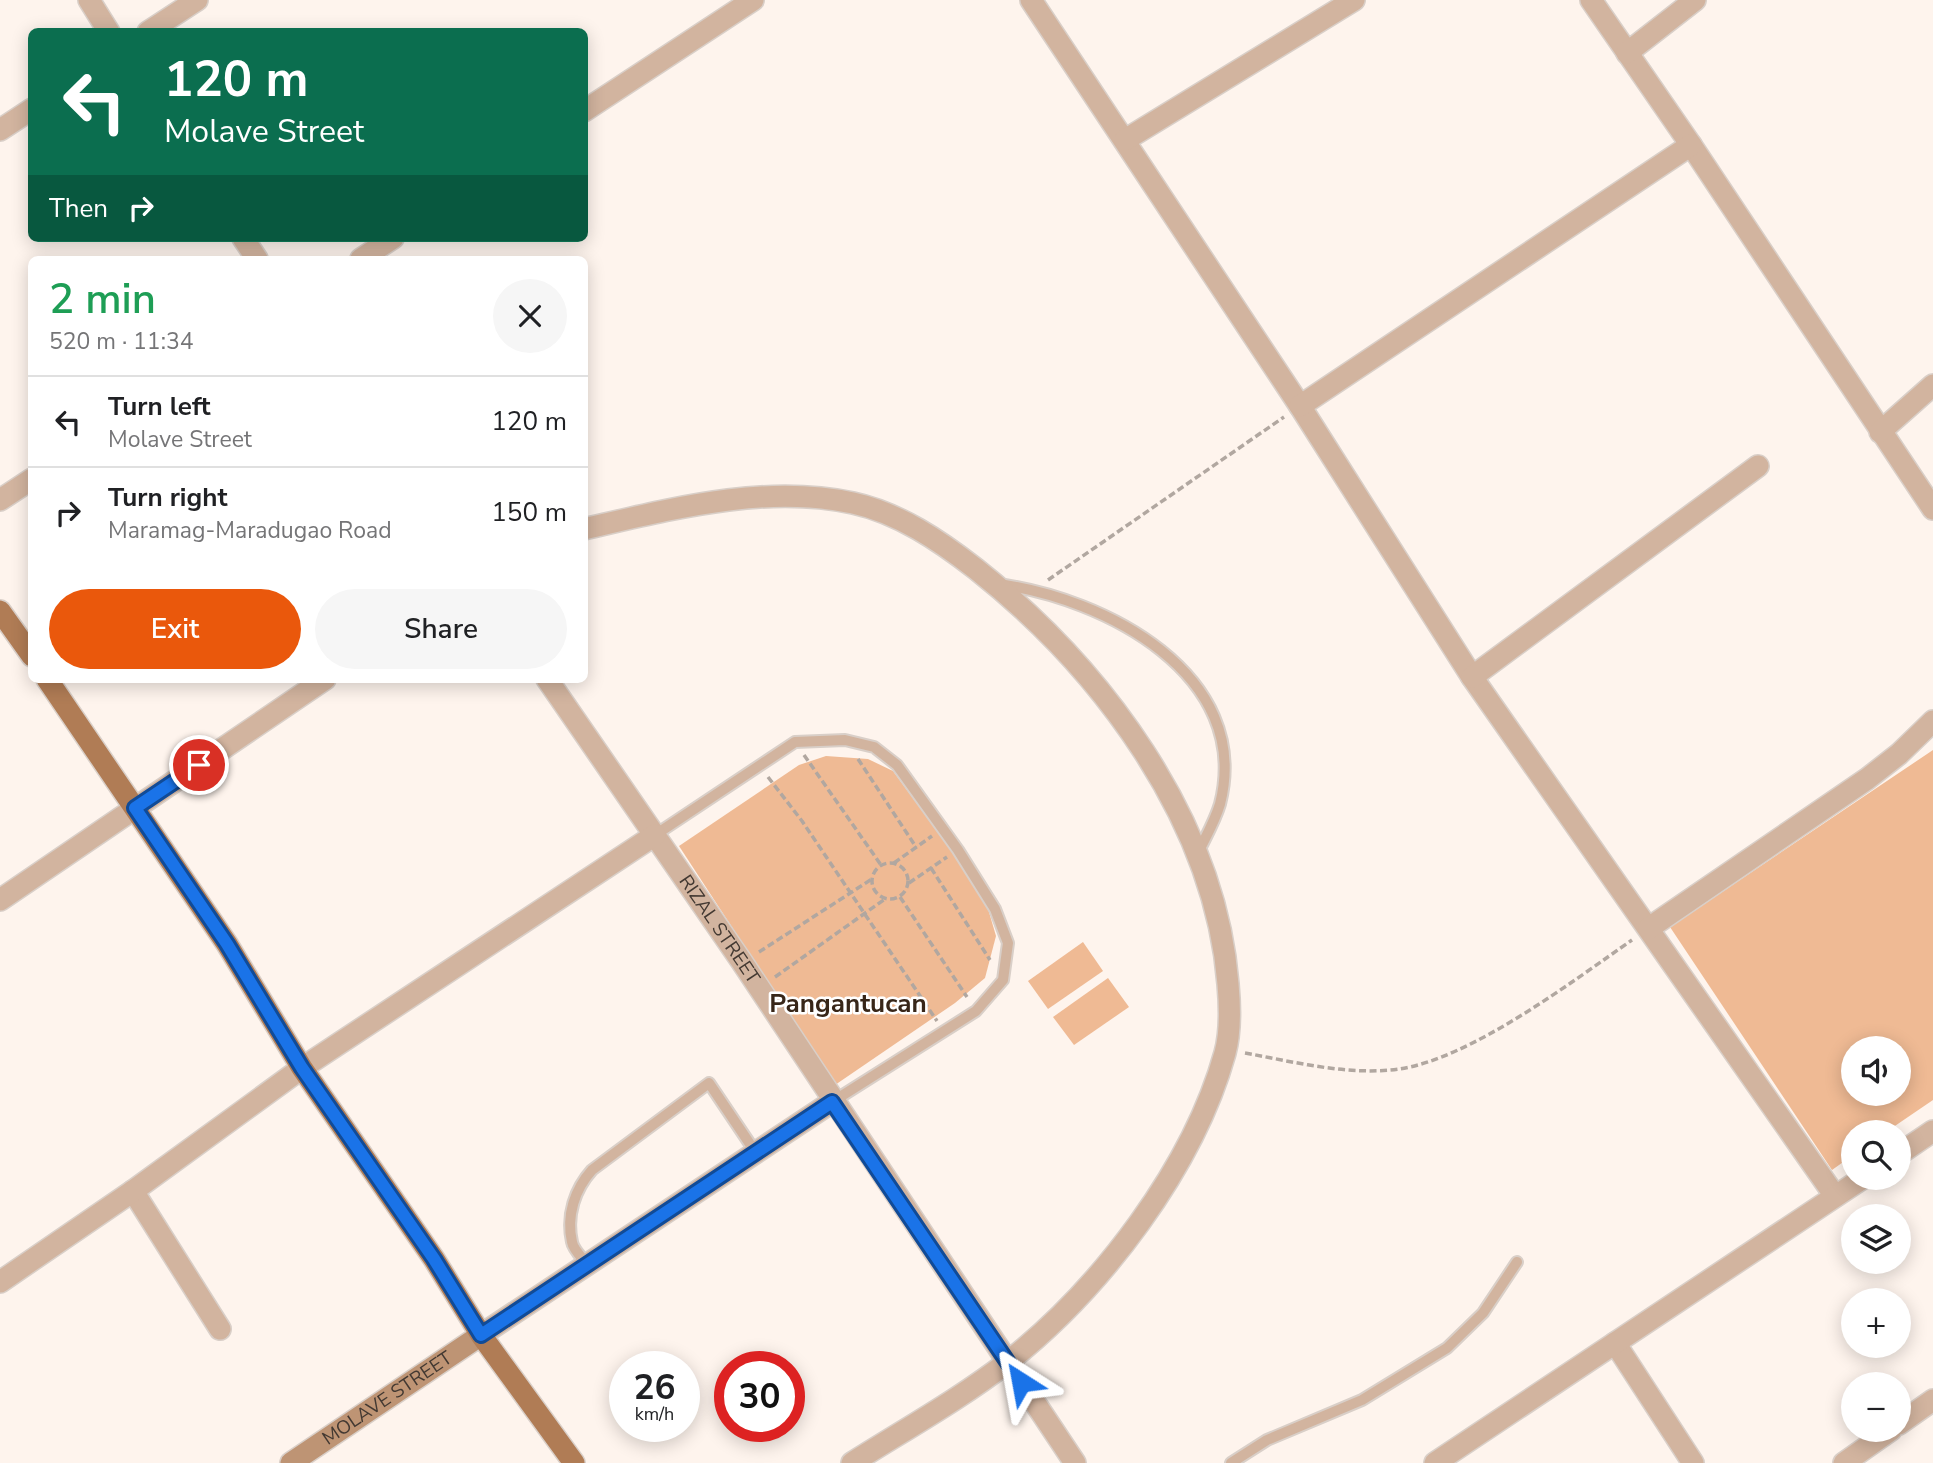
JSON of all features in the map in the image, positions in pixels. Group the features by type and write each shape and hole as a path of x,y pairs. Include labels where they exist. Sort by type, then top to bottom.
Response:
{"main road":[{"path":"1,614 28,651"},
{"path":"50,683 227,944 302,1068 434,1259 481,1335 574,1463"}],"street":[{"path":"89,0 106,28"},
{"path":"154,28 197,0"},
{"path":"588,108 753,0"},
{"path":"1031,0 1300,405 1472,677 1835,1196"},
{"path":"1125,140 1354,0"},
{"path":"1591,0 1691,145 1933,509"},
{"path":"1627,53 1695,0"},
{"path":"0,130 28,112"},
{"path":"1300,405 1691,145"},
{"path":"366,256 387,242"},
{"path":"1880,432 1933,386"},
{"path":"1472,677 1758,466"},
{"path":"0,500 28,482"},
{"path":"588,528 727,499 798,497 855,503 901,520 949,548 993,583 1074,660 1109,702 1169,796 1197,856 1216,912 1226,964 1230,1009 1226,1050 1208,1100 1185,1149 1149,1207 1091,1282 1053,1322 1007,1362 852,1463"},
{"path":"0,900 319,683"},
{"name":"RIZAL STREET","path":"550,683 742,962 832,1102 1075,1463"},
{"path":"1649,928 1867,779 1899,754 1933,720"},
{"path":"0,1282 133,1191 302,1068 655,835"},
{"name":"MOLAVE STREET","path":"291,1463 832,1102"},
{"path":"1911,1146 1933,1131"},
{"path":"1435,1463 1844,1190"},
{"path":"133,1191 220,1329"},
{"path":"1615,1343 1693,1463"},
{"path":"1911,1416 1933,1400"},
{"path":"1844,1463 1874,1442"}],"lane":[{"path":"993,583 1035,589 1073,600 1115,620 1166,654 1204,695 1219,728 1224,764 1220,805 1197,856"},
{"path":"655,835 795,742 845,740 874,747 897,765 958,850 995,909 1008,943 1003,980 976,1011 832,1102"},
{"path":"587,1264 572,1244 573,1203 582,1181 592,1170 709,1083 756,1153"},
{"path":"1231,1463 1267,1440 1362,1400 1447,1348 1483,1313 1517,1262"}],"path":[{"path":"1035,589 1300,405"},
{"path":"845,740 916,847"},
{"path":"795,742 880,865"},
{"path":"760,765 802,821 944,1031"},
{"path":"880,865 894,863 942,828"},
{"path":"759,989 885,899 900,897 909,883 958,850"},
{"path":"894,863 903,868 909,883"},
{"path":"742,962 872,878 880,865"},
{"path":"930,868 1003,980"},
{"path":"872,878 874,889 885,899"},
{"path":"900,897 976,1011"},
{"path":"1226,1050 1348,1070 1400,1069 1443,1056 1501,1026 1649,928"}],"shaded area":[{"path":"1933,750 1933,1100 1904,1120 1841,1120 1841,1164 1832,1170 1670,927"},
{"path":"826,756 868,759 893,771 984,895 996,936 985,978 955,1003 835,1085 679,846 799,765"},
{"path":"1083,942 1103,971 1048,1009 1028,981"},
{"path":"1108,978 1129,1007 1074,1045 1053,1017"}],"district":[{"name":"Pangantucan","path":"848,1003"}],"route":[{"path":"199,765 135,808 227,944 302,1068 434,1259 481,1335 832,1102 1021,1382"}]}
